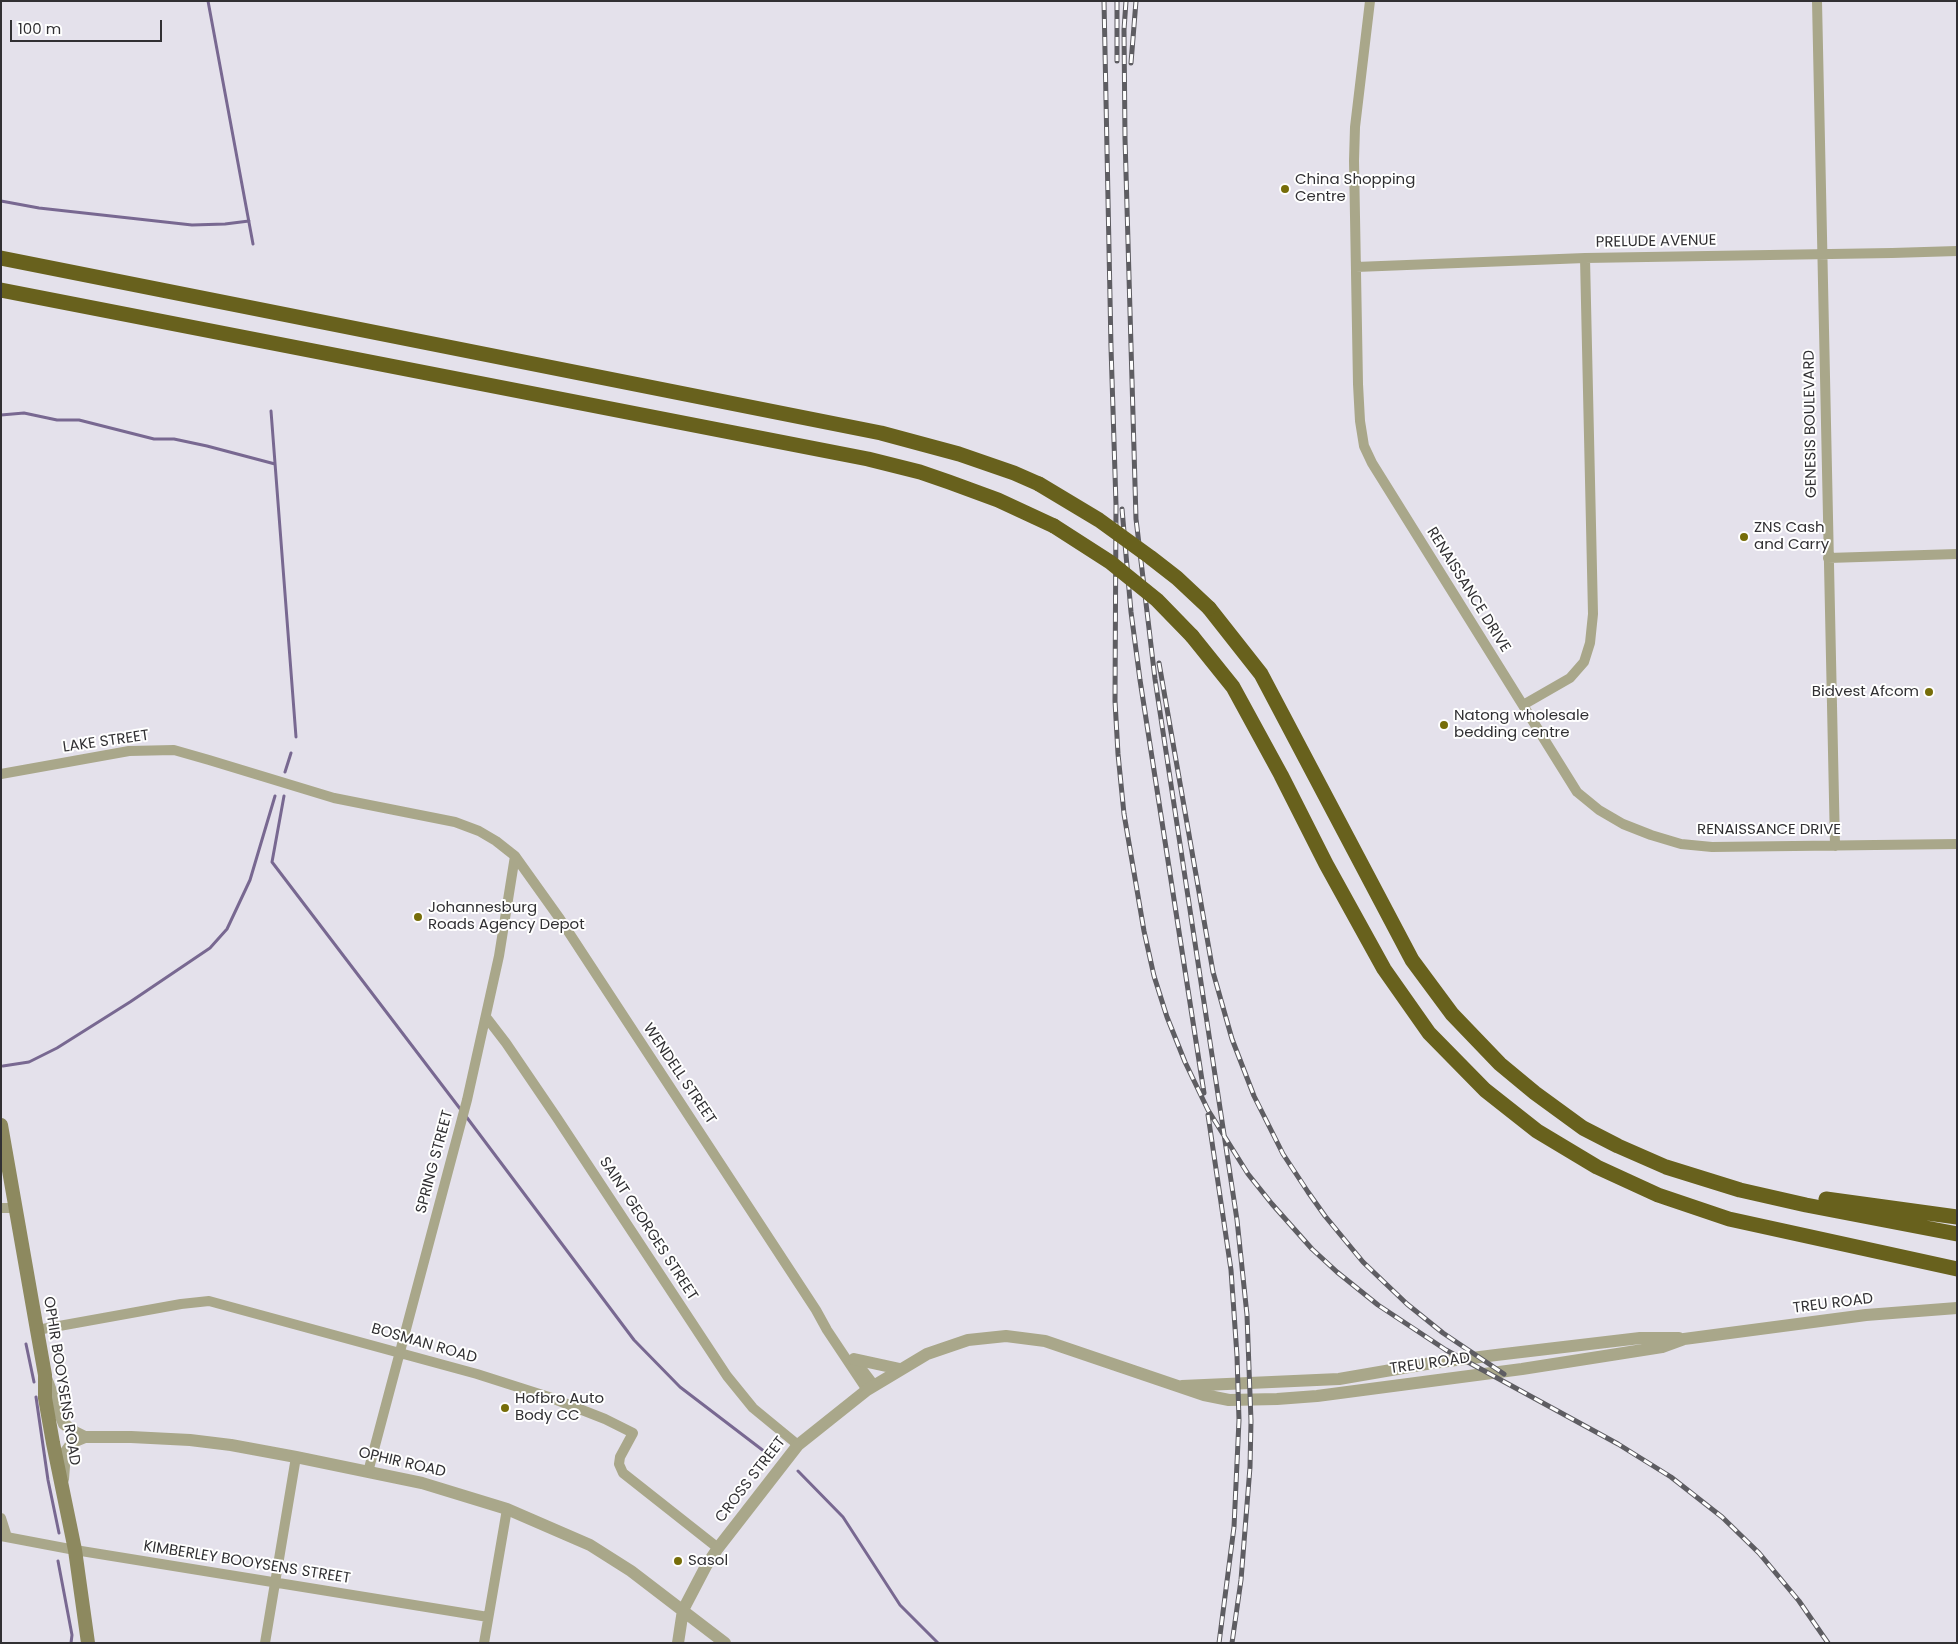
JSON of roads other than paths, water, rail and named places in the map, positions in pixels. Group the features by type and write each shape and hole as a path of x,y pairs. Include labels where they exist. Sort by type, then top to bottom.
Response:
{"highway":[{"path":"1,258 889,435 959,454 1014,473 1039,484 1099,520 1143,551 1210,608 1261,674 1412,960 1452,1014 1500,1064 1535,1093 1583,1128 1666,1167 1740,1190 1806,1205 1957,1234"},
{"path":"1,290 868,460 920,472 949,482 998,500 1054,526 1110,562 1157,600 1192,636 1233,687 1282,775 1326,864 1384,969 1429,1033 1485,1090 1537,1131 1597,1167 1658,1195 1729,1219 1957,1269"},
{"path":"1740,1190 1764,1191 1957,1217"}],"main road":[{"name":"OPHIR BOOYSENS ROAD","path":"1,1125 45,1376 46,1408 76,1550 88,1642"}],"street":[{"name":"RENAISSANCE DRIVE","path":"1370,1 1355,127 1354,186 1360,421 1364,446 1372,463 1577,792 1598,810 1623,824 1681,844 1712,847 1957,844"},
{"name":"GENESIS BOULEVARD","path":"1817,1 1835,846"},
{"name":"PRELUDE AVENUE","path":"1356,267 1585,258 1957,251"},
{"path":"1523,705 1570,678 1584,662 1590,643 1593,614 1585,258"},
{"path":"1828,558 1957,554"},
{"name":"LAKE STREET","path":"1,774 130,751 174,750 271,780 354,802 455,822 484,834 515,856"},
{"name":"SPRING STREET","path":"368,1472 467,1100 499,956 515,856"},
{"name":"WENDELL STREET","path":"515,856 560,918 828,1330 870,1388"},
{"name":"SAINT GEORGES STREET","path":"486,1017 557,1118 731,1382 753,1408 794,1449"},
{"path":"1,1208 16,1208"},
{"name":"BOSMAN ROAD","path":"37,1330 209,1301 400,1352 549,1397 605,1419 633,1433 620,1457 619,1464 623,1473 718,1548"},
{"name":"TREU ROAD","path":"870,1388 927,1354 949,1345 968,1340 1006,1336 1045,1340 1180,1386 1339,1380 1432,1364 1640,1338 1674,1337 1684,1339 1886,1313 1957,1308"},
{"name":"WENDELL STREET","path":"816,1310 828,1323 854,1359 870,1388"},
{"path":"854,1359 900,1369"},
{"path":"45,1376 64,1424 85,1437"},
{"name":"CROSS STREET","path":"678,1643 683,1610 697,1582 718,1548 794,1449 870,1388"},
{"path":"61,1486 66,1449 73,1442 85,1437"},
{"name":"OPHIR ROAD","path":"85,1437 190,1440 296,1457 422,1484 506,1508 558,1530 609,1556 725,1643"},
{"path":"265,1643 296,1457"},
{"path":"484,1643 506,1508"},
{"path":"1,1518 4,1537"},
{"name":"KIMBERLEY BOOYSENS STREET","path":"4,1537 488,1617"}],"waterway":[{"path":"208,1 253,244"},
{"path":"1,201 39,208 192,225 249,221"},
{"path":"271,411 296,737"},
{"path":"1,415 24,413 57,420 79,420 154,439 174,439 207,446 275,464"},
{"path":"285,772 291,753"},
{"path":"3,1066 29,1062 57,1048 210,948 227,929 250,880 275,796"},
{"path":"284,796 272,862 461,1110"},
{"path":"465,1115 634,1340 680,1387 769,1455"},
{"path":"26,1344 34,1382"},
{"path":"36,1397 48,1480 59,1533"},
{"path":"798,1471 843,1517 900,1605 938,1643"},
{"path":"58,1561 72,1635 71,1643"}],"railway":[{"path":"1104,1 1116,505 1115,701 1118,754 1124,814 1144,931 1154,976 1167,1017 1185,1062 1208,1110 1248,1174 1312,1249 1337,1272 1378,1305 1446,1350 1618,1444 1671,1477 1722,1517 1759,1553 1799,1601 1828,1643"},
{"path":"1117,1 1117,61"},
{"path":"1126,1 1124,30 1125,138 1136,519 1155,679 1237,1220 1247,1315 1251,1421 1250,1467 1241,1580 1232,1643"},
{"path":"1131,63 1136,1"},
{"path":"1122,509 1131,612 1140,680 1204,1093"},
{"path":"1159,663 1213,972 1232,1039 1254,1096 1283,1154 1325,1216 1363,1262 1407,1304 1443,1333 1504,1374"},
{"path":"1208,1115 1231,1270 1239,1420 1234,1527 1219,1643"}],"place":[{"name":"China Shopping Centre","path":"1285,189"},
{"name":"ZNS Cash and Carry","path":"1744,537"},
{"name":"Bidvest Afcom","path":"1929,692"},
{"name":"Natong wholesale bedding centre","path":"1444,725"},
{"name":"Johannesburg Roads Agency Depot","path":"418,917"},
{"name":"Hofbro Auto Body CC","path":"505,1408"},
{"name":"Sasol","path":"678,1561"}]}
